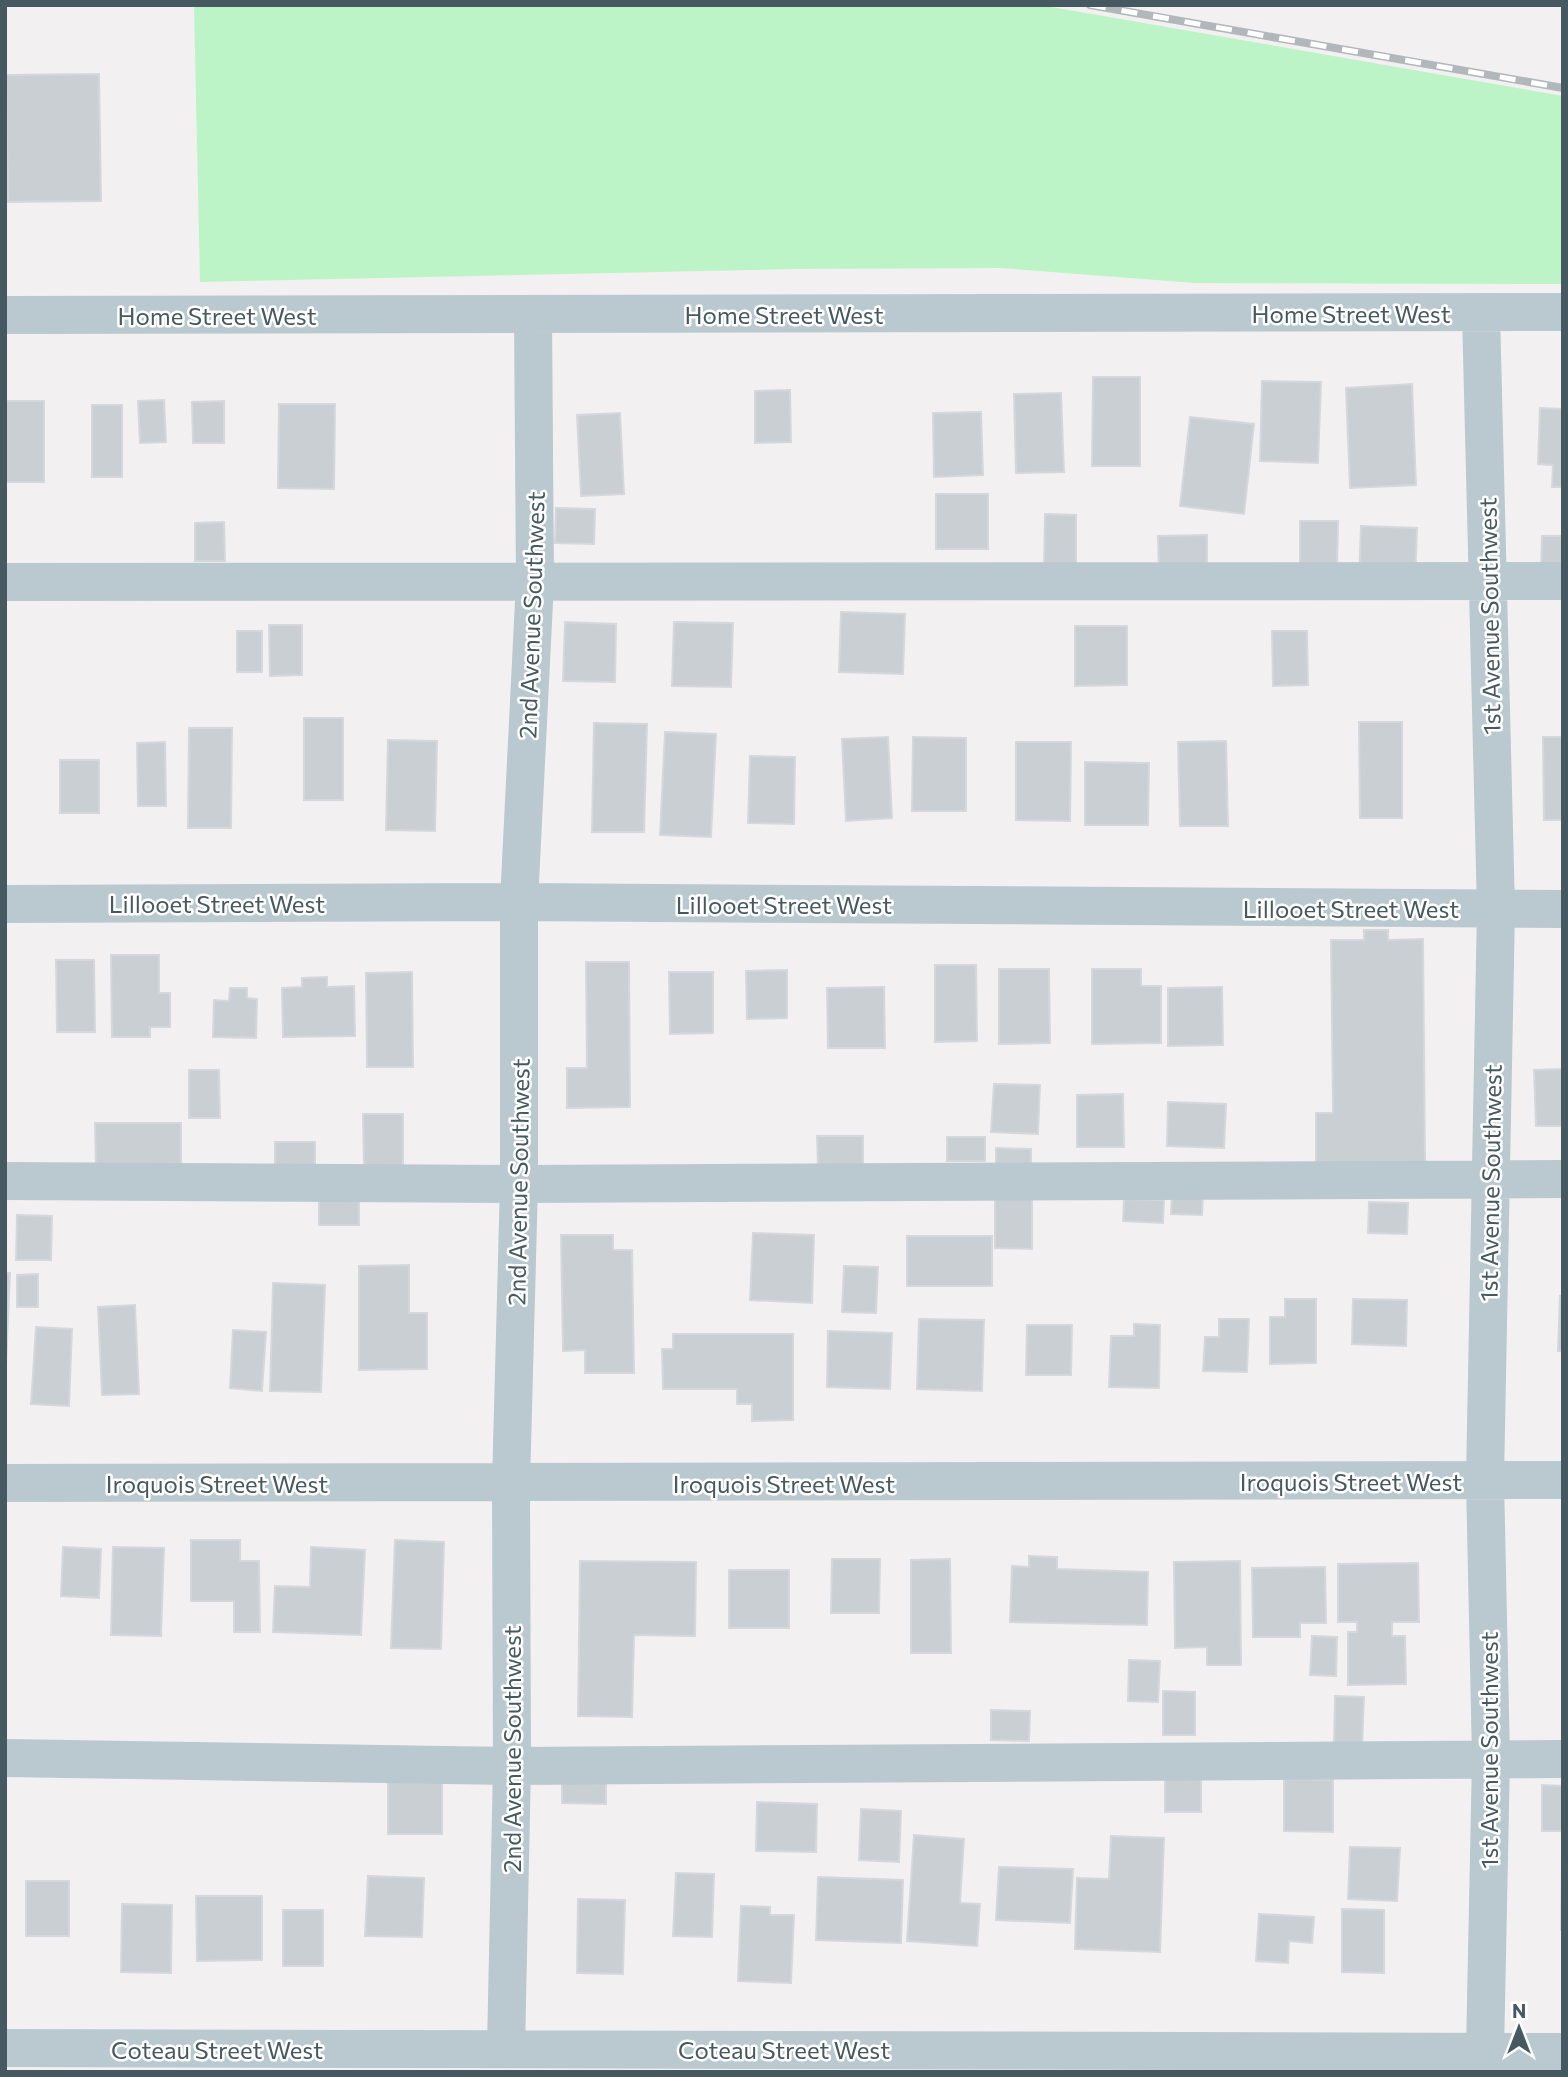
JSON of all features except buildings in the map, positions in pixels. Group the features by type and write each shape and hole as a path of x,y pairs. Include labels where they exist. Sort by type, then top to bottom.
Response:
{"street":[{"name":"Home Street West","path":"5,315 1563,312"},
{"name":"1st Avenue Southwest","path":"1481,313 1496,909 1485,1480 1491,1758 1485,2052"},
{"name":"2nd Avenue Southwest","path":"506,2049 512,1766 511,1484 519,1184 519,902 536,582 533,314"},
{"path":"5,582 1563,581"},
{"name":"Lillooet Street West","path":"5,904 519,902 1563,909"},
{"path":"5,1181 519,1184 1563,1179"},
{"name":"Iroquois Street West","path":"5,1483 1563,1480"},
{"path":"5,1758 512,1766 1563,1759"},
{"name":"Coteau Street West","path":"16,2056 506,2049 1137,2060 1563,2052"}],"green space":[{"path":"194,5 1040,5 1563,96 1563,284 1195,283 1001,268 794,269 200,282"}],"railway":[{"path":"1090,5 1563,88"}]}
